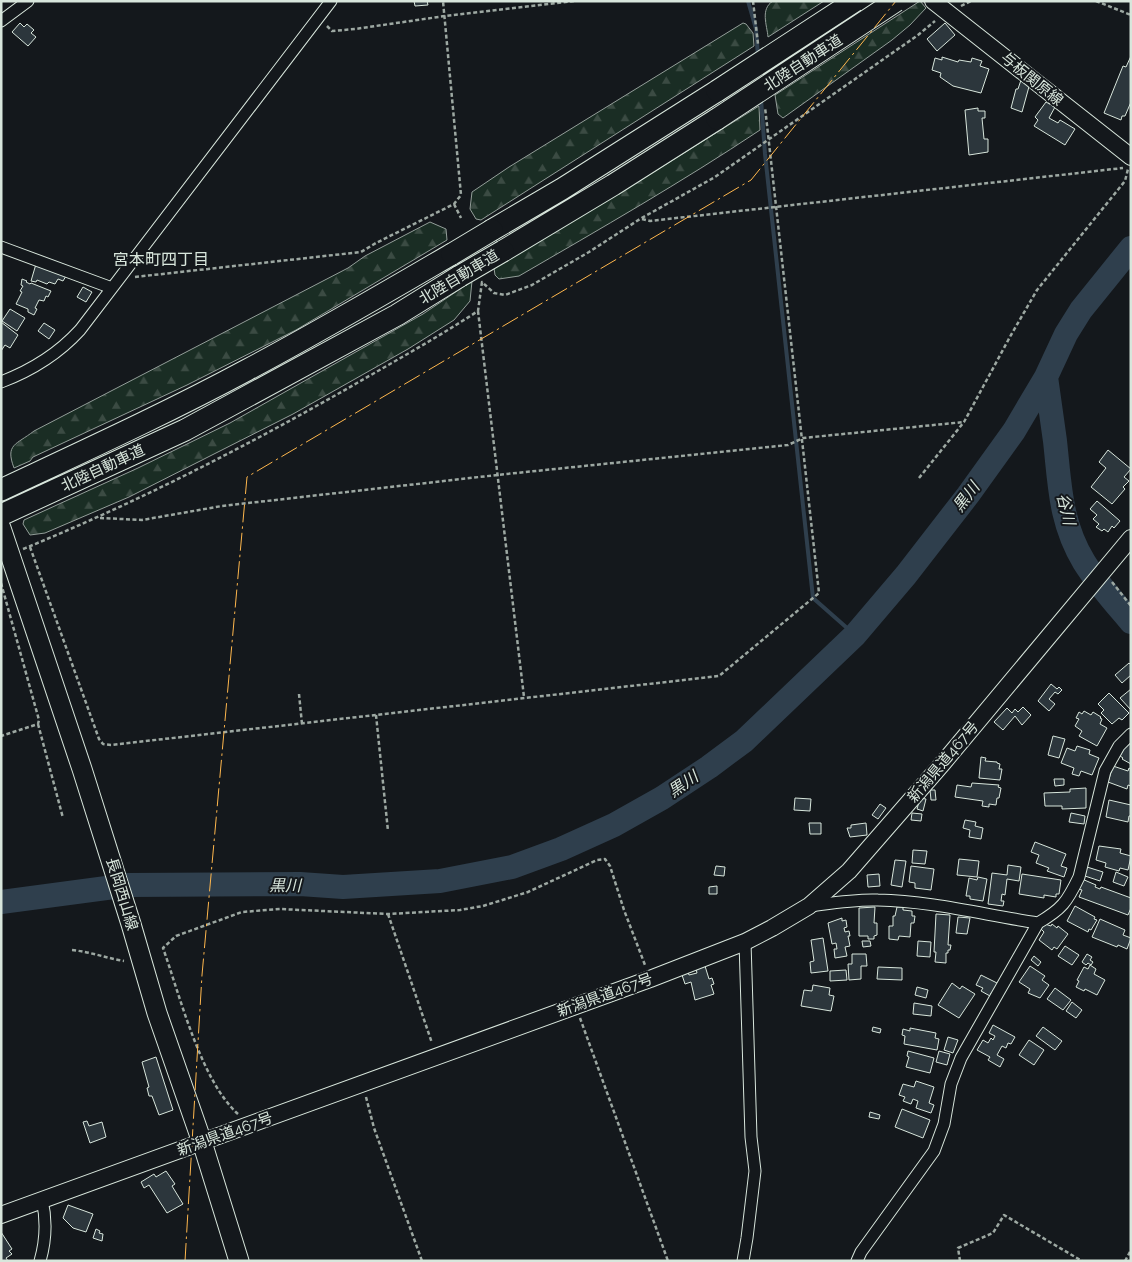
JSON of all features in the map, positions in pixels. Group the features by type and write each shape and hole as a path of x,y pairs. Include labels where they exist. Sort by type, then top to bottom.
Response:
{"highway":[{"name":"北陸自動車道","path":"9,486 95,446 246,370 371,301 570,184 855,1"},
{"name":"北陸自動車道","path":"1,515 185,430 397,314 614,185 896,1"}],"main road":[{"name":"与板関原線","path":"933,1 948,11 1130,163"},
{"name":"長岡西山線","path":"1,528 105,840 156,1013 202,1142 239,1261"},
{"name":"新潟県道467号","path":"1,1214 650,979 745,942 809,906 849,871 943,763 1131,538"}],"street":[{"path":"1,21 28,1"},
{"path":"1,382 35,366 68,342 80,330 331,1"},
{"path":"1,246 112,288"},
{"path":"857,1261 860,1252 934,1150 944,1124 951,1084 961,1058 1038,923 1054,914 1063,906 1073,891 1079,877 1105,771 1119,746 1131,734"},
{"path":"809,906 855,900 934,904 1038,923"},
{"path":"743,1261 755,1171 751,1137 745,942"},
{"path":"40,1261 46,1230 46,1217 42,1200"}],"path":[{"path":"120,278 154,276 361,252 454,204 461,194 443,1"},
{"path":"319,16 332,31 355,30 445,16 574,1"},
{"path":"752,1 758,51"},
{"path":"1096,1 1131,15"},
{"path":"524,698 478,311 482,282 494,293 504,295 516,293 532,286 640,219 716,177 918,35 948,11"},
{"path":"30,547 99,739 103,744 111,745 302,724 719,676 819,593 764,100"},
{"path":"640,219 650,221 776,208 1130,163 1125,181 1037,290 964,422 919,478"},
{"path":"454,204 461,218"},
{"path":"10,555 98,518 203,467 314,408 438,337 478,311"},
{"path":"98,518 142,520 222,506 788,445 803,438 964,422"},
{"path":"1103,571 1131,606"},
{"path":"1,583 39,720 38,724 63,818"},
{"path":"299,694 302,724"},
{"path":"376,715 388,831"},
{"path":"1,736 38,724"},
{"path":"251,1125 224,1100 214,1085 193,1033 161,949 176,936 242,912 280,909 388,914 460,910 498,902 549,884 597,860 605,859 610,866 650,979"},
{"path":"388,914 437,1056"},
{"path":"72,950 90,952 124,961"},
{"path":"575,1005 668,1261"},
{"path":"362,1084 374,1128 422,1261"},
{"path":"960,1261 958,1248 993,1233 1004,1215 1082,1261"},
{"path":"1125,1261 1131,1250"}],"green space":[{"path":"773,1 824,1 768,37 765,13 769,4"},
{"path":"920,1 926,8 892,40 783,118 778,114 775,95"},
{"path":"743,23 753,33 754,46 481,220 476,219 470,209 472,192 509,167"},
{"path":"759,106 760,130 731,149 641,205 519,276 499,279 495,275 494,268"},
{"path":"430,222 446,229 447,240 296,330 187,385 33,457 30,461 14,468 11,454 12,449 34,431 348,268 365,256"},
{"path":"472,281 470,301 454,320 408,349 293,414 129,497 45,533 30,535 23,524 24,520 138,468 230,423 423,314"}],"building":[{"path":"414,1 427,1 428,5 415,6"},
{"path":"20,23 24,27 27,24 34,30 31,33 36,37 28,46 12,32"},
{"path":"945,23 955,35 937,51 927,39"},
{"path":"1131,56 1131,102 1125,116 1122,116 1121,120 1104,113 1123,66 1126,67"},
{"path":"942,57 958,62 959,60 971,62 972,58 982,61 980,66 989,69 981,93 953,86 940,77 941,73 932,70 935,58 942,60"},
{"path":"1021,80 1030,83 1022,112 1011,108 1016,89 1018,89"},
{"path":"1046,102 1055,107 1049,118 1058,123 1060,120 1075,129 1065,145 1034,126 1038,120 1035,117"},
{"path":"978,108 978,111 985,111 985,118 982,118 984,139 988,139 988,152 969,155 965,110"},
{"path":"36,264 66,276 63,281 58,279 55,284 49,282 47,284 37,280 36,282 31,281"},
{"path":"22,279 30,284 51,291 44,301 39,300 34,315 28,312 28,309 16,304 22,292 20,291 23,286 21,285"},
{"path":"83,287 92,292 86,302 77,297"},
{"path":"10,309 25,318 17,331 2,321"},
{"path":"1,322 18,335 10,348 5,345 1,351"},
{"path":"44,323 55,330 49,339 38,331"},
{"path":"1108,450 1131,469 1124,477 1129,481 1123,487 1125,489 1112,504 1091,487 1106,468 1099,462"},
{"path":"1097,501 1120,521 1114,528 1112,526 1108,532 1096,527 1099,524 1093,519 1097,515 1090,509"},
{"path":"1129,663 1131,665 1131,675 1122,683 1115,675"},
{"path":"1051,684 1057,689 1059,687 1062,690 1058,694 1055,692 1049,699 1055,704 1049,711 1038,701"},
{"path":"1131,689 1131,710 1120,698"},
{"path":"1109,693 1129,713 1122,720 1119,718 1112,724 1101,713 1104,710 1098,704"},
{"path":"1023,707 1031,715 1022,725 1015,716 1003,730 994,722 1007,708 1012,713 1015,709 1018,712"},
{"path":"1084,711 1091,715 1093,712 1101,717 1100,724 1107,728 1097,746 1079,736 1082,731 1075,726 1079,719 1076,718 1079,712 1082,714"},
{"path":"1053,736 1065,739 1059,758 1048,755"},
{"path":"1127,741 1131,743 1131,764 1120,756"},
{"path":"1077,746 1090,750 1089,754 1099,758 1092,775 1081,771 1079,776 1072,774 1074,768 1061,763 1067,748 1075,751"},
{"path":"981,757 986,758 985,761 1000,764 999,769 1002,769 1000,780 979,778"},
{"path":"1113,766 1128,771 1129,768 1131,769 1131,786 1128,785 1127,789 1108,782"},
{"path":"1054,779 1064,779 1064,785 1055,786"},
{"path":"972,783 999,785 998,787 1001,788 996,805 982,806 983,801 955,797 957,785 971,787"},
{"path":"1086,788 1086,808 1062,809 1062,806 1045,806 1044,793 1070,792 1070,789"},
{"path":"930,790 935,790 936,800 931,800"},
{"path":"795,798 811,799 810,811 794,810"},
{"path":"920,798 926,799 923,811 917,809"},
{"path":"1109,800 1131,805 1131,816 1129,816 1128,822 1106,817"},
{"path":"880,804 886,808 878,819 872,815"},
{"path":"912,813 922,814 921,821 911,820"},
{"path":"1071,813 1085,816 1084,824 1069,822"},
{"path":"965,820 976,822 975,826 983,828 981,839 969,837 970,830 963,828"},
{"path":"809,823 821,823 821,834 810,834"},
{"path":"866,823 867,835 850,837 847,828 851,828 851,825"},
{"path":"1035,842 1066,854 1061,866 1067,868 1064,877 1047,871 1049,868 1036,863 1039,855 1031,852"},
{"path":"1099,846 1121,849 1120,853 1131,856 1128,870 1120,868 1119,871 1105,867 1106,863 1096,860"},
{"path":"913,850 927,851 925,864 912,863"},
{"path":"959,859 979,861 977,877 957,875"},
{"path":"895,860 906,861 902,887 891,885"},
{"path":"1008,865 1021,867 1019,881 1007,879 1005,895 1002,894 1001,901 1004,901 1003,906 988,904 992,873 1007,875"},
{"path":"716,866 725,867 724,876 714,875"},
{"path":"911,866 934,869 931,890 915,888 915,883 909,882"},
{"path":"1087,867 1103,872 1100,881 1085,876"},
{"path":"1116,872 1128,877 1124,886 1113,882"},
{"path":"879,874 880,886 868,887 867,875"},
{"path":"1022,874 1061,880 1059,894 1056,894 1056,897 1044,895 1044,898 1019,894"},
{"path":"978,877 987,879 983,901 970,899 970,896 966,896 969,878 977,880"},
{"path":"1082,879 1096,885 1095,887 1100,889 1101,887 1131,898 1131,908 1128,915 1079,897 1082,890 1078,889"},
{"path":"717,886 717,894 709,894 709,887"},
{"path":"1075,906 1097,920 1088,932 1067,921"},
{"path":"875,907 874,923 877,923 877,935 874,936 874,939 868,939 868,936 859,936 859,908"},
{"path":"897,907 903,907 903,910 912,911 912,916 915,916 914,923 911,923 910,937 899,936 898,940 889,939 889,926 893,926 893,916 895,916"},
{"path":"936,914 950,915 948,945 951,945 950,950 946,953 946,963 935,962"},
{"path":"958,917 970,918 967,934 956,933"},
{"path":"842,918 842,921 846,920 847,927 844,928 845,932 849,931 850,946 845,947 847,956 835,958 834,949 837,949 836,943 832,944 828,923"},
{"path":"1100,919 1125,930 1123,935 1131,938 1127,949 1092,937"},
{"path":"1045,924 1051,926 1052,924 1057,928 1058,926 1068,934 1057,949 1054,947 1052,950 1039,940 1044,932 1041,929"},
{"path":"823,938 828,971 811,973 810,962 814,961 811,940"},
{"path":"862,941 870,941 871,946 863,947"},
{"path":"918,941 931,942 930,957 917,956"},
{"path":"1065,946 1079,955 1072,965 1058,956"},
{"path":"852,954 866,954 867,966 861,966 861,979 849,980 848,964 852,964"},
{"path":"1087,954 1092,957 1090,960 1093,962 1091,965 1088,963 1086,965 1082,962"},
{"path":"1034,956 1041,962 1038,966 1031,960"},
{"path":"1090,965 1096,969 1094,974 1105,980 1097,995 1076,987 1079,981 1077,980 1084,967 1088,969"},
{"path":"705,966 709,979 712,978 714,984 711,985 714,994 695,1000 691,982 685,984 681,972 687,970 689,975 697,973 696,969"},
{"path":"1030,966 1045,976 1042,980 1049,985 1040,998 1028,993 1030,989 1019,982"},
{"path":"878,967 902,968 902,980 877,979"},
{"path":"846,970 847,980 830,981 830,971"},
{"path":"981,975 1001,985 995,995 991,993 990,996 981,991 983,988 976,985"},
{"path":"952,983 960,989 962,986 975,994 959,1018 938,1005"},
{"path":"813,985 830,988 829,995 834,996 831,1011 801,1006 804,990 812,991"},
{"path":"917,987 928,990 926,998 915,995"},
{"path":"1055,988 1071,1000 1063,1010 1047,999"},
{"path":"1072,1002 1082,1010 1076,1018 1066,1011"},
{"path":"914,1003 932,1006 931,1016 913,1014"},
{"path":"993,1025 1015,1037 1011,1044 1008,1043 1006,1048 1002,1046 997,1055 1004,1059 1000,1067 988,1060 990,1057 977,1050 983,1040 988,1043 991,1038 993,1040 995,1036 989,1033"},
{"path":"873,1027 881,1029 880,1033 872,1031"},
{"path":"1043,1027 1062,1041 1055,1050 1036,1036"},
{"path":"910,1028 936,1033 935,1038 939,1039 937,1050 904,1044 905,1036 902,1035 903,1029 910,1031"},
{"path":"948,1037 958,1040 953,1053 944,1050"},
{"path":"1029,1040 1044,1050 1034,1065 1019,1055"},
{"path":"908,1051 934,1058 930,1073 906,1067 909,1057 907,1056"},
{"path":"939,1051 950,1054 947,1065 936,1062"},
{"path":"156,1057 173,1110 159,1115 152,1096 149,1096 147,1088 149,1087 142,1062"},
{"path":"916,1081 934,1087 929,1103 934,1105 931,1113 916,1108 918,1101 913,1099 911,1104 903,1101 905,1097 899,1095 903,1084 914,1087"},
{"path":"902,1109 930,1120 923,1138 895,1127"},
{"path":"870,1112 880,1115 879,1119 869,1117"},
{"path":"87,1121 89,1126 102,1122 106,1137 90,1143 83,1122"},
{"path":"166,1171 175,1184 172,1186 183,1204 167,1213 149,1185 144,1188 141,1182 154,1174 156,1177"},
{"path":"68,1205 93,1214 86,1232 73,1228 63,1218"},
{"path":"96,1229 100,1231 99,1233 103,1234 102,1241 93,1238"},
{"path":"1,1232 12,1249 9,1251 12,1254 6,1258 8,1261 1,1261"}],"waterway":[{"path":"748,1 756,29 758,57"},
{"path":"761,99 765,154 813,598 855,635"},
{"name":"黒川","path":"1,902 129,885 300,884 343,887 440,881 512,867 561,849 614,825 662,798 744,741 855,635 906,575 968,495 1014,431 1046,377 1066,334 1081,310 1131,248"},
{"name":"谷川","path":"1046,377 1062,503 1070,533 1089,570 1131,622"}],"power":[{"path":"185,1261 202,975 247,477 751,180 896,1"}],"district":[{"name":"宮本町四丁目","path":"161,259"}]}
